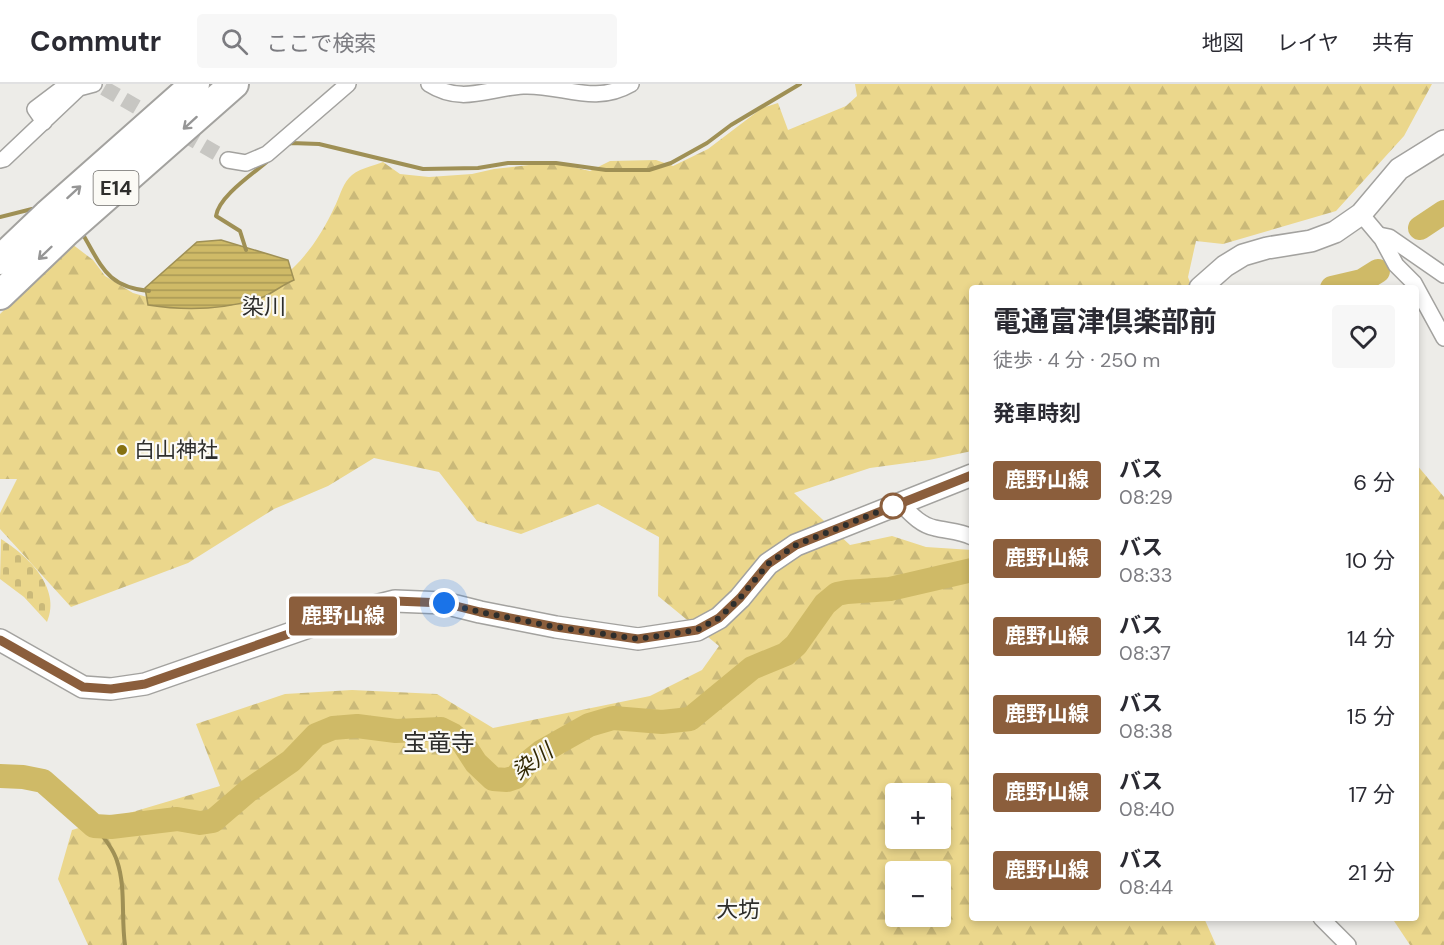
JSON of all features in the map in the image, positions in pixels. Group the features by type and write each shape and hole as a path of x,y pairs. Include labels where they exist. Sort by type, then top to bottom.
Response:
{"highway":[{"name":"E14","path":"0,260 47,215 195,84"},
{"name":"E14","path":"0,295 67,231 234,84"}],"main road":[{"path":"1203,285 1225,266 1243,255 1267,248 1311,241 1335,232 1361,214 1399,169 1444,141"},
{"path":"0,640 83,687 111,689 145,684 355,611 395,601 444,603 556,627 638,639 667,636 697,630 719,618 740,598 768,564 796,545 969,476"}],"street":[{"path":"44,122 35,109 68,84"},
{"path":"228,160 246,163 267,154 348,84"},
{"path":"429,84 442,92 467,95 523,86 596,95 617,92 631,84"},
{"path":"0,160 4,159 79,88 98,85"},
{"path":"1361,214 1379,235 1396,265 1415,285"},
{"path":"1379,235 1389,237 1444,275"},
{"path":"1419,293 1444,338"},
{"path":"900,503 917,520 933,528 969,536"},
{"path":"1324,921 1348,945"}],"green space":[{"path":"855,84 1432,84 1404,136 1336,211 1223,244 1196,241 1188,277 1191,285 969,285 969,452 870,468 794,493 850,545 892,536 926,547 969,550 969,921 1205,921 1216,945 88,945 58,879 72,830 220,786 196,724 285,694 352,690 437,694 493,728 650,696 702,670 719,646 658,596 659,537 598,504 521,534 477,521 439,472 374,458 328,486 274,509 188,563 71,607 0,529 0,513 17,479 0,479 0,314 72,244 93,260 105,276 133,293 161,301 284,276 319,236 349,178 360,170 383,162 400,174 429,177 472,174 529,165 564,165 590,171 610,161 656,160 673,166 708,149 762,108 778,103 788,130 846,106 857,96"},
{"path":"1419,468 1444,497 1444,945 1410,945 1394,921 1419,921"},
{"path":"1,539 31,563 46,585 50,597 47,622 24,597 0,579"}],"shaded area":[{"path":"221,240 288,260 294,280 261,298 233,305 190,309 148,305 145,288 197,242"}],"waterway":[{"path":"289,144 319,144 423,169 478,168 508,163 556,163 606,170 649,170 671,163 707,143 731,125 800,84"},
{"path":"246,250 240,231 216,216 218,208 230,193 269,160"},
{"path":"0,217 32,209"},
{"name":"染川","path":"1420,228 1444,212"},
{"path":"82,233 101,265 114,280 135,289 149,291"},
{"name":"染川","path":"1345,285 1362,281 1378,271"},
{"name":"染川","path":"0,776 43,781 94,826 111,827 177,819 200,823 213,821 248,791 291,761 316,735 333,728 357,726 396,731 441,729 463,743 476,763 493,779 507,780 516,777 526,764 541,752 589,725 613,718 662,722 690,719 752,668 786,654 796,645 825,604 837,594 890,589 969,571"},
{"path":"94,826 113,851 120,871 125,945"}],"tunnel":[{"path":"104,88 228,160"}],"bus line":[{"name":"鹿野山線","path":"0,640 83,687 111,689 145,684 355,611 395,601 444,603 556,627 638,639 667,636 697,630 719,618 740,598 768,564 796,545 969,476"}],"place":[{"name":"白山神社","path":"122,450"}],"district":[{"name":"染川","path":"264,306"},
{"name":"宝竜寺","path":"439,743"},
{"name":"大坊","path":"738,909"}],"route":[{"path":"444,603 556,627 638,639 697,630 719,618 740,598 768,564 796,545 900,503 893,506"}]}
